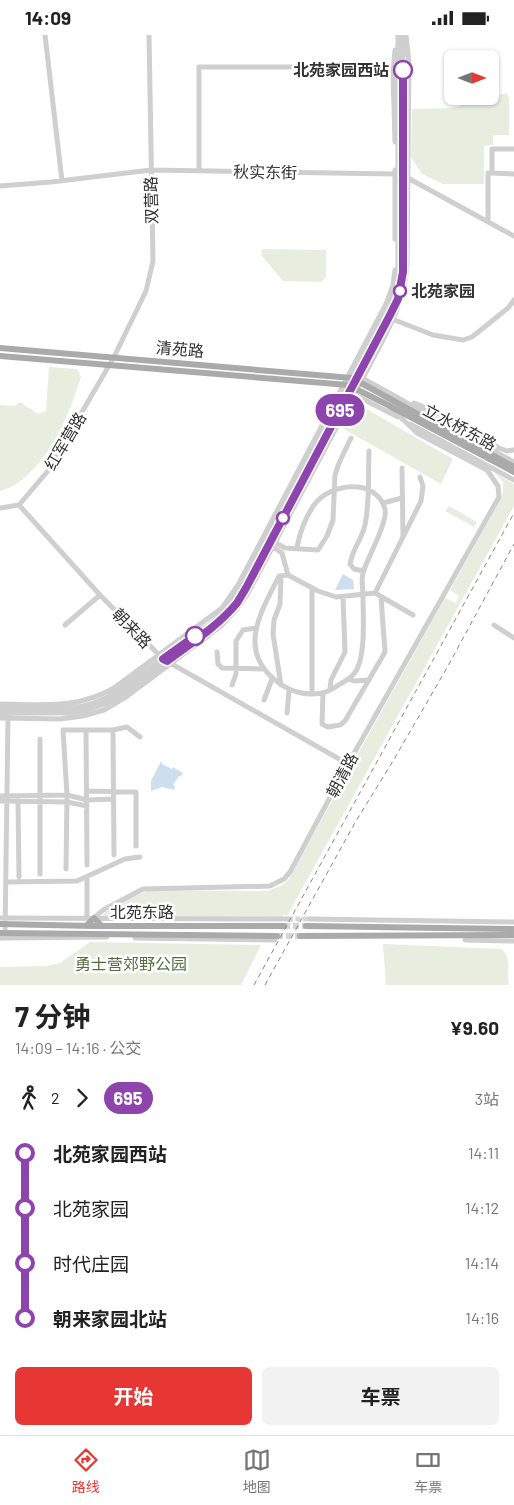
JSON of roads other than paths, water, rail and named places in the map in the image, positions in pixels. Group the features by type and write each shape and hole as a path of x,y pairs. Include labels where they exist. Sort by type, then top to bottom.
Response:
{"main road":[{"name":"清苑路","path":"0,348 356,379 514,467"},
{"name":"清苑路","path":"0,356 351,388 386,403 514,472"},
{"name":"北苑东路","path":"3,921 18,924 89,921 102,926 284,926"},
{"path":"89,921 102,926"},
{"path":"18,924 18,934"},
{"path":"306,926 514,929"},
{"name":"北苑东路","path":"3,936 18,934 276,938"},
{"path":"300,936 462,938 514,935"}],"street":[{"path":"45,35 62,181"},
{"name":"双营路","path":"114,357 146,291 153,261 149,35"},
{"path":"0,709 60,719 96,713 118,702 165,660 224,612 243,586 269,542 351,388 391,318 398,299 403,276 401,175 393,73 397,35"},
{"path":"0,713 65,705 92,699 165,660 221,626 247,595 269,542 356,379 395,292 398,273 405,35"},
{"path":"199,171 199,67 326,67"},
{"path":"492,173 492,149 514,149"},
{"name":"秋实东街","path":"0,186 151,171 401,175 514,236"},
{"path":"488,222 488,173 514,174"},
{"path":"391,318 433,335 463,340 472,337 508,308 514,300"},
{"name":"红军营路","path":"19,505 47,472 114,357"},
{"name":"清苑路","path":"356,379 407,403 514,462"},
{"name":"清苑路","path":"351,388 403,420 514,480"},
{"path":"394,401 407,403"},
{"name":"立水桥东路","path":"407,403 410,402 436,412 500,448 507,451 514,450"},
{"path":"386,403 403,420"},
{"name":"朝清路","path":"89,921 103,910 143,889 270,886 284,879 294,865 348,764 499,497 498,486 487,470 417,433 403,420"},
{"path":"269,542 286,548 297,547 318,550 327,536 333,520 336,489 335,475 351,439"},
{"path":"364,571 354,569 350,564 364,527 367,511 369,451"},
{"path":"402,468 403,536"},
{"path":"374,593 421,501 423,486 420,477"},
{"path":"297,547 302,527 315,504 330,492 341,487 356,487 367,489 382,499 386,512 383,525 362,575 363,594 363,639 356,671 348,679 323,693 300,693 289,690 272,679 259,663 254,648 256,628 279,576 288,575 312,588 336,597 343,597 363,594 374,593 413,615"},
{"path":"383,503 402,498"},
{"path":"0,508 19,505"},
{"name":"朝来路","path":"19,505 100,595 165,660 348,764"},
{"path":"269,542 285,558 288,575"},
{"path":"285,558 290,547"},
{"path":"281,576 280,603 274,620 273,634 281,685"},
{"path":"312,588 312,693"},
{"path":"66,625 100,595"},
{"path":"330,689 330,680 345,652 343,597"},
{"path":"323,693 322,724 328,727 340,725 345,721 385,652 381,597"},
{"path":"494,625 514,638"},
{"path":"232,685 236,674 236,641 243,631 256,628"},
{"path":"217,652 218,664 222,667 264,669"},
{"path":"264,700 272,679"},
{"path":"348,679 354,681 369,679"},
{"path":"287,713 289,690"},
{"path":"0,704 8,711 6,882 3,936 276,938"},
{"path":"0,719 8,711"},
{"path":"66,869 67,795 63,730 113,730 126,727 140,737"},
{"path":"86,730 87,865"},
{"path":"113,730 114,855"},
{"path":"40,739 40,874"},
{"path":"86,791 136,792 136,846"},
{"path":"0,795 18,801 67,795 87,800 113,799"},
{"path":"0,801 7,798 39,798 67,801 87,806"},
{"path":"18,801 19,877"},
{"path":"6,882 77,881 126,859 140,857"},
{"path":"87,877 89,921"},
{"path":"3,921 288,919"},
{"path":"310,919 514,922"},
{"path":"462,938 514,941"}],"water":[{"path":"343,574 353,580 354,589 335,590"},
{"path":"161,761 162,764 172,769 173,767 183,773 173,785 175,786 174,790 162,787 151,791 151,781"}],"tunnel":[{"path":"288,919 310,919"},
{"path":"284,926 306,926"},
{"path":"277,936 300,936"}],"railway":[{"path":"254,985 514,513"},
{"path":"265,985 356,821 448,666 514,544"}],"place":[{"name":"北苑家园西站","path":"403,70"},
{"name":"北苑家园","path":"400,291"}],"park label":[{"name":"勇士营郊野公园","path":"131,964"}]}
